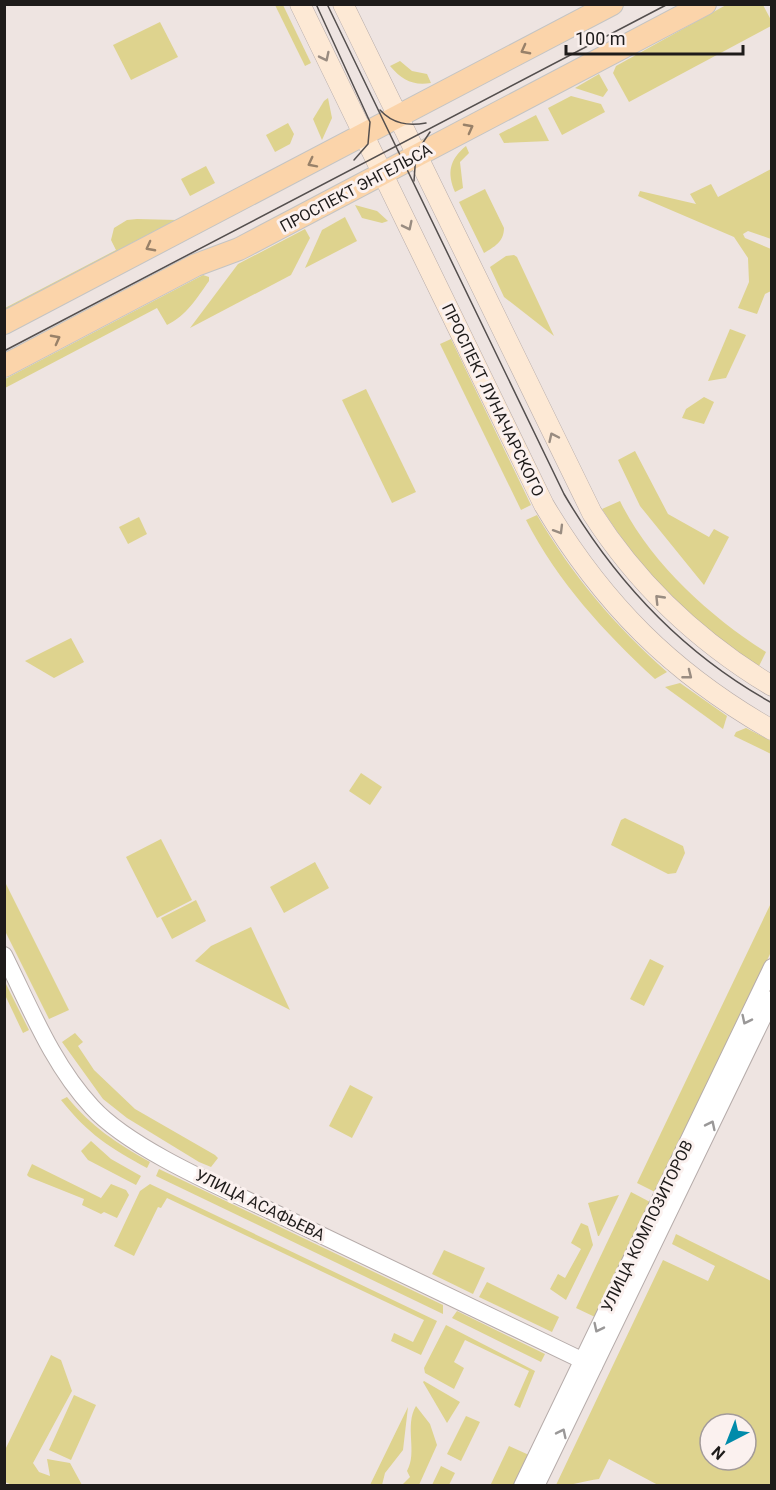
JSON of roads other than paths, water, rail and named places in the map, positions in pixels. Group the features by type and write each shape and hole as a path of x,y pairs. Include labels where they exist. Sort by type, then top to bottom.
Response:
{"main road":[{"name":"ПРОСПЕКТ ЛУНАЧАРСКОГО","path":"300,4 544,505 580,562 620,613 657,650 711,692 771,730"},
{"path":"343,4 576,486 605,534 641,579 687,626 746,671 771,686"},
{"path":"4,323 612,4"},
{"name":"ПРОСПЕКТ ЭНГЕЛЬСА","path":"4,366 186,271 239,249 705,4"}],"street":[{"name":"УЛИЦА АСАФЬЕВА","path":"4,954 42,1034 74,1085 93,1108 130,1138 216,1185 588,1363"},
{"name":"УЛИЦА КОМПОЗИТОРОВ","path":"536,1485 588,1363 771,967"},
{"name":"УЛИЦА КОМПОЗИТОРОВ","path":"522,1485 588,1363 771,999"}],"tram line":[{"path":"316,4 370,122 368,144 354,160"},
{"path":"327,4 564,494 584,526 628,585 680,638 739,683 772,703"},
{"path":"4,351 668,4"},
{"path":"380,110 401,123 426,123"},
{"path":"414,181 416,153 430,132"}]}
